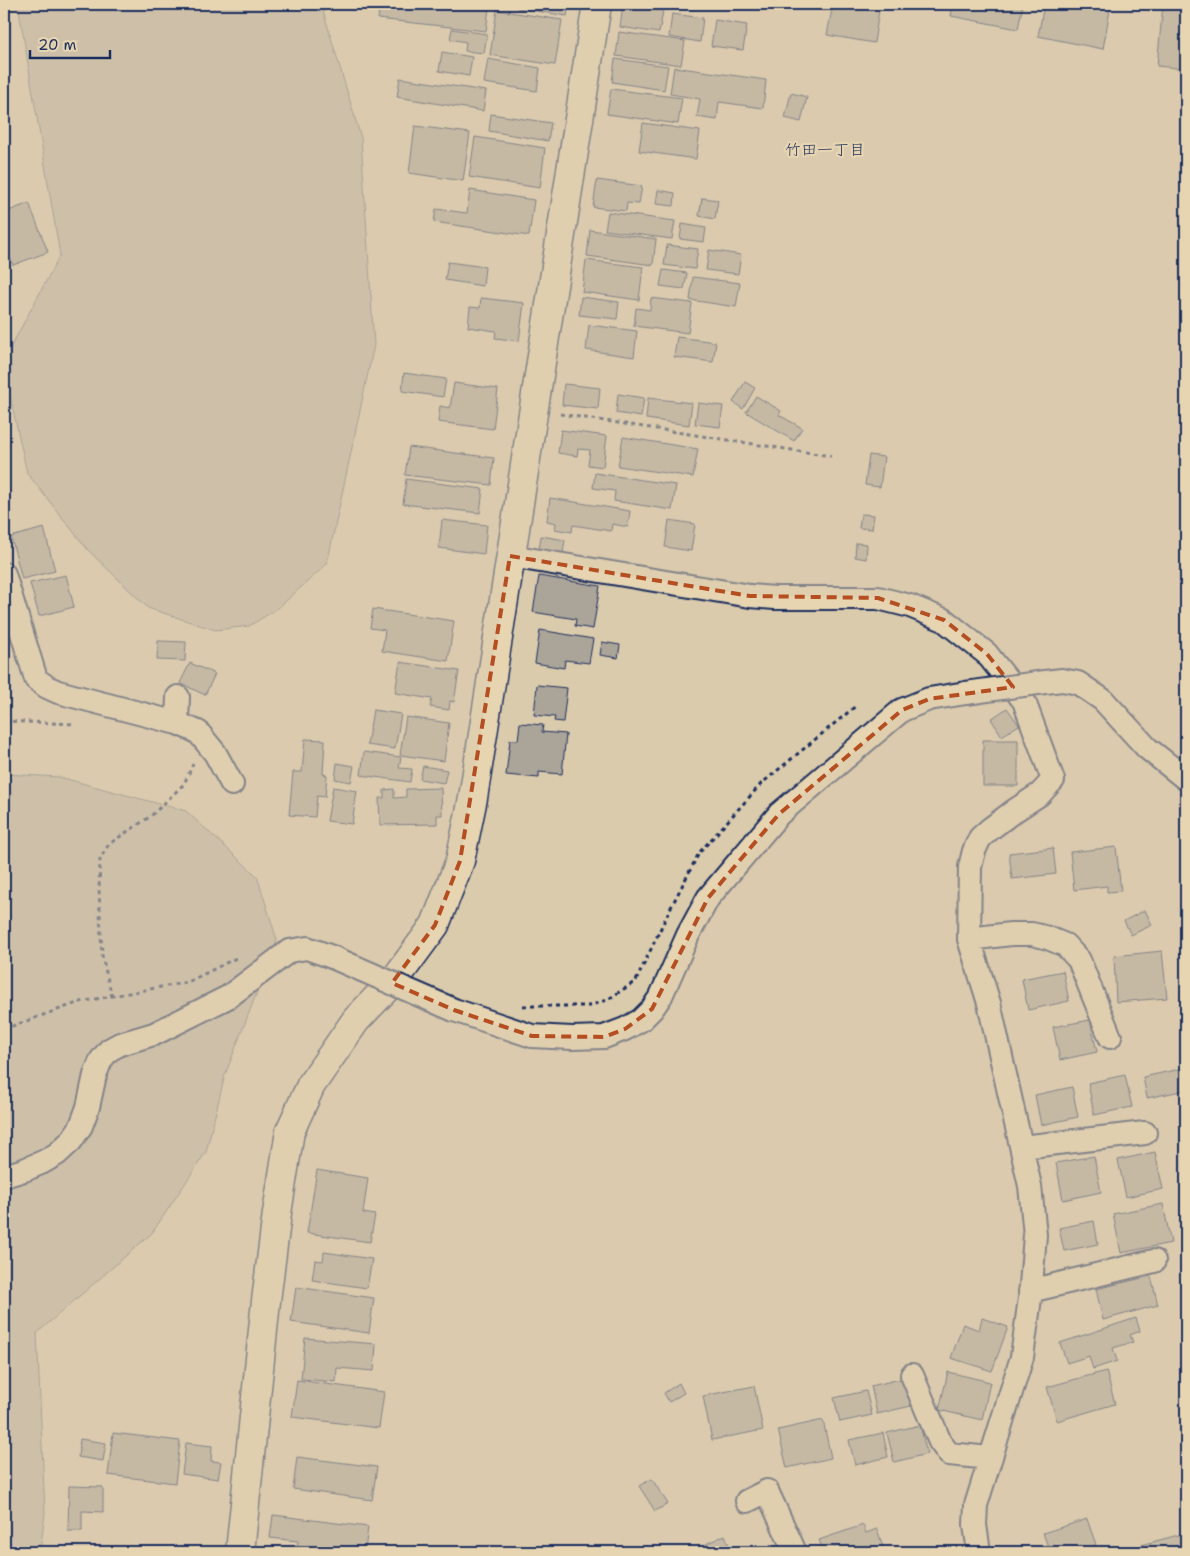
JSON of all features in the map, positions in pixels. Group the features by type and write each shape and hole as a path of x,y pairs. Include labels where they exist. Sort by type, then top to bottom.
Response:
{"street":[{"path":"240,1552 277,1213 290,1131 311,1085 350,1028 396,978 434,925 460,861 473,798 597,4"},
{"path":"510,556 750,596 878,598 910,606 944,620 987,654 1024,701 1053,780 1040,794 1008,815 980,838 970,867 969,939 989,1003 1022,1147 1030,1186 1035,1235 1022,1357 976,1505 975,1525 978,1552"},
{"path":"4,574 10,619 36,679 58,692 177,723 198,732 215,753 232,784"},
{"path":"4,1176 24,1170 58,1154 71,1141 81,1126 88,1107 94,1076 101,1060 109,1050 120,1044 154,1034 228,997 289,951 308,948 454,1010 532,1036 604,1037 625,1029 641,1020 652,1009 661,996 688,935 708,898 779,814 902,710 929,699 1062,680 1078,683 1102,700 1147,748 1186,779"},
{"path":"177,723 178,697"},
{"path":"969,939 1011,934 1032,934 1065,945 1079,960 1110,1037"},
{"path":"1022,1147 1145,1133"},
{"path":"1030,1291 1154,1260"},
{"path":"912,1374 940,1442 949,1454 990,1458"},
{"path":"747,1500 767,1491 795,1552"}],"path":[{"path":"533,410 831,456"},
{"path":"521,1006 589,1006 607,1000 636,981 699,853 761,784 857,705"},
{"path":"4,721 83,724"},
{"path":"112,996 102,956 99,889 100,858 109,844 151,816 184,784 195,761"},
{"path":"4,1028 80,1002 188,982 241,955"}],"highlighted area":[{"path":"510,556 750,596 878,598 944,620 987,654 1013,687 929,699 902,710 779,814 708,898 652,1009 625,1029 604,1037 532,1036 454,1010 392,983 435,925 460,861"}],"shaded area":[{"path":"18,4 321,4 361,138 374,345 327,564 278,608 249,626 215,630 148,608 88,550 27,473 4,368 4,360 60,255"},
{"path":"4,774 59,777 186,811 257,876 277,940 225,1075 206,1152 152,1233 37,1333 45,1513 40,1552 4,1552"}],"building":[{"path":"380,4 445,4 489,8 486,31 378,19"},
{"path":"517,4 569,4 567,16 517,8"},
{"path":"644,4 668,4 668,7"},
{"path":"833,4 880,4 874,43 827,35"},
{"path":"953,4 1023,4 1018,29 951,16"},
{"path":"1039,4 1111,4 1103,49 1038,36 1044,5"},
{"path":"1163,4 1186,4 1186,69 1157,66"},
{"path":"623,5 663,11 659,33 620,27"},
{"path":"497,10 562,20 555,65 490,55"},
{"path":"672,14 703,18 700,42 669,37"},
{"path":"715,20 747,25 743,50 711,46"},
{"path":"452,29 487,34 484,53 465,51 466,42 450,39"},
{"path":"619,32 685,41 681,65 616,56"},
{"path":"442,52 472,57 469,76 439,71"},
{"path":"488,59 540,68 537,91 484,83"},
{"path":"615,59 668,66 664,90 612,82"},
{"path":"674,67 766,80 763,108 719,102 717,120 697,117 700,99 670,94"},
{"path":"400,78 486,91 483,111 397,97"},
{"path":"611,89 682,98 678,124 607,114"},
{"path":"791,93 807,97 801,122 785,118"},
{"path":"491,114 551,123 548,141 489,131"},
{"path":"643,123 700,131 696,159 639,151"},
{"path":"415,126 470,133 463,181 409,173"},
{"path":"475,137 545,148 540,188 469,177"},
{"path":"597,180 642,186 639,204 627,203 626,211 593,207"},
{"path":"470,190 534,200 529,236 434,222 436,209 467,213"},
{"path":"658,190 675,193 674,206 656,204"},
{"path":"702,198 718,200 715,219 699,216"},
{"path":"29,203 48,252 13,265 4,240 4,213"},
{"path":"608,212 675,221 672,239 605,230"},
{"path":"682,224 706,228 704,242 680,239"},
{"path":"590,230 656,239 653,265 587,256"},
{"path":"667,245 698,249 695,269 664,265"},
{"path":"709,250 741,255 738,274 706,270"},
{"path":"586,260 643,267 639,300 582,292"},
{"path":"448,262 485,267 483,286 445,280"},
{"path":"663,270 687,273 684,289 660,286"},
{"path":"693,277 740,283 736,307 690,300"},
{"path":"581,297 619,302 617,319 579,315"},
{"path":"481,298 524,303 519,341 495,338 496,331 468,327 470,307 480,308"},
{"path":"651,298 692,303 688,333 634,326 636,308 650,310"},
{"path":"589,325 637,331 634,357 586,350"},
{"path":"677,337 716,342 713,362 674,357"},
{"path":"404,373 446,379 443,397 402,391"},
{"path":"745,382 755,388 743,409 733,402"},
{"path":"454,383 498,389 493,429 438,422 440,406 450,408"},
{"path":"564,384 600,388 598,409 562,405"},
{"path":"618,394 644,398 641,417 616,413"},
{"path":"756,396 781,411 779,415 802,428 794,441 746,412"},
{"path":"648,398 692,403 689,425 646,419"},
{"path":"698,403 723,406 720,427 695,424"},
{"path":"561,430 607,436 603,467 588,465 590,450 578,449 577,456 558,453"},
{"path":"623,437 698,449 693,477 618,466"},
{"path":"409,447 494,458 491,485 405,475"},
{"path":"869,455 884,457 880,487 865,485"},
{"path":"595,473 676,485 672,510 614,501 615,491 593,488"},
{"path":"406,479 483,489 480,513 403,504"},
{"path":"550,498 630,511 628,527 612,524 611,531 573,525 572,532 555,529 556,523 547,521"},
{"path":"861,514 874,515 872,529 859,528"},
{"path":"442,520 487,525 484,554 439,548"},
{"path":"669,520 695,524 691,551 665,547"},
{"path":"44,528 55,571 22,579 11,537"},
{"path":"541,536 565,540 563,553 539,550"},
{"path":"856,543 867,544 866,559 855,557"},
{"path":"66,575 74,607 39,616 30,583"},
{"path":"539,576 600,586 593,629 575,626 576,619 533,612"},
{"path":"373,609 454,621 448,661 382,651 385,630 370,628"},
{"path":"540,630 593,639 589,663 565,660 564,668 535,663"},
{"path":"158,641 186,642 185,661 157,660"},
{"path":"602,642 620,645 618,658 600,655"},
{"path":"400,662 459,671 454,702 450,701 449,710 430,707 432,699 395,693"},
{"path":"190,663 215,674 205,695 180,683"},
{"path":"537,685 567,688 563,722 554,721 555,717 534,715"},
{"path":"1007,708 1019,725 1002,736 991,719"},
{"path":"373,710 401,714 395,749 367,745"},
{"path":"406,717 449,723 444,761 400,755"},
{"path":"520,723 543,725 542,732 566,734 562,774 539,772 539,778 506,775 510,740 518,740"},
{"path":"305,739 325,740 323,774 327,775 325,797 317,796 315,817 289,815 293,772 302,772"},
{"path":"983,740 1018,740 1018,786 983,786"},
{"path":"364,752 401,757 399,768 412,769 410,782 361,775"},
{"path":"337,763 354,766 351,782 335,779"},
{"path":"423,766 447,770 444,783 420,779"},
{"path":"333,787 357,791 352,824 327,821"},
{"path":"441,788 442,815 437,815 437,824 380,825 379,798 384,798 384,790 394,789 394,798 406,797 406,789"},
{"path":"1116,847 1121,891 1107,892 1107,886 1074,890 1070,852"},
{"path":"1053,848 1056,874 1012,879 1009,853"},
{"path":"1145,910 1152,925 1131,935 1124,921"},
{"path":"1162,951 1167,998 1116,1002 1114,956"},
{"path":"1063,971 1069,1001 1028,1010 1022,979"},
{"path":"1090,1020 1097,1052 1060,1060 1053,1027"},
{"path":"1185,1068 1186,1090 1147,1098 1143,1077"},
{"path":"1125,1075 1132,1107 1094,1115 1088,1083"},
{"path":"1072,1087 1078,1117 1041,1125 1035,1095"},
{"path":"1155,1152 1163,1189 1126,1197 1118,1160"},
{"path":"1094,1156 1101,1192 1063,1200 1056,1163"},
{"path":"317,1170 368,1178 363,1213 375,1215 370,1242 307,1233"},
{"path":"1163,1204 1171,1243 1121,1253 1113,1214"},
{"path":"1094,1221 1098,1244 1064,1251 1059,1228"},
{"path":"324,1252 372,1259 367,1288 312,1280 315,1260 323,1261"},
{"path":"1151,1276 1158,1305 1103,1320 1096,1289"},
{"path":"296,1287 374,1298 369,1333 291,1322"},
{"path":"982,1318 1008,1327 992,1371 951,1358 963,1324 979,1330"},
{"path":"1136,1318 1140,1331 1130,1335 1133,1342 1113,1348 1117,1361 1093,1369 1089,1356 1067,1363 1060,1343"},
{"path":"305,1338 376,1344 374,1371 337,1368 336,1382 301,1379"},
{"path":"1106,1371 1115,1404 1057,1421 1047,1387"},
{"path":"948,1372 990,1382 982,1420 939,1410"},
{"path":"904,1378 911,1406 877,1414 871,1386"},
{"path":"297,1380 384,1392 379,1428 292,1417"},
{"path":"679,1383 684,1393 669,1402 664,1393"},
{"path":"754,1386 763,1430 712,1440 703,1396"},
{"path":"866,1391 872,1415 840,1422 834,1398"},
{"path":"823,1420 831,1458 787,1468 778,1430"},
{"path":"920,1425 927,1454 894,1462 887,1433"},
{"path":"113,1433 180,1441 175,1483 108,1475"},
{"path":"883,1433 888,1457 855,1465 849,1440"},
{"path":"80,1439 106,1443 103,1461 78,1457"},
{"path":"186,1443 212,1446 211,1461 221,1462 218,1479 182,1474"},
{"path":"297,1457 377,1467 372,1500 293,1489"},
{"path":"652,1479 668,1504 655,1511 639,1486"},
{"path":"69,1486 103,1487 103,1512 82,1511 82,1531 68,1531"},
{"path":"273,1515 368,1527 365,1550 348,1548 347,1552 331,1552 297,1548 298,1541 270,1538"},
{"path":"1087,1519 1096,1545 1075,1552 1050,1552 1043,1533"},
{"path":"863,1525 866,1533 877,1529 883,1547 868,1552 824,1552 819,1540"},
{"path":"1186,1533 1186,1552 1139,1552 1137,1546"},
{"path":"725,1535 730,1548 720,1552 709,1552 706,1544"},
{"path":"956,1546 959,1552 940,1552"}],"district":[{"name":"竹田一丁目","path":"825,149"}]}
